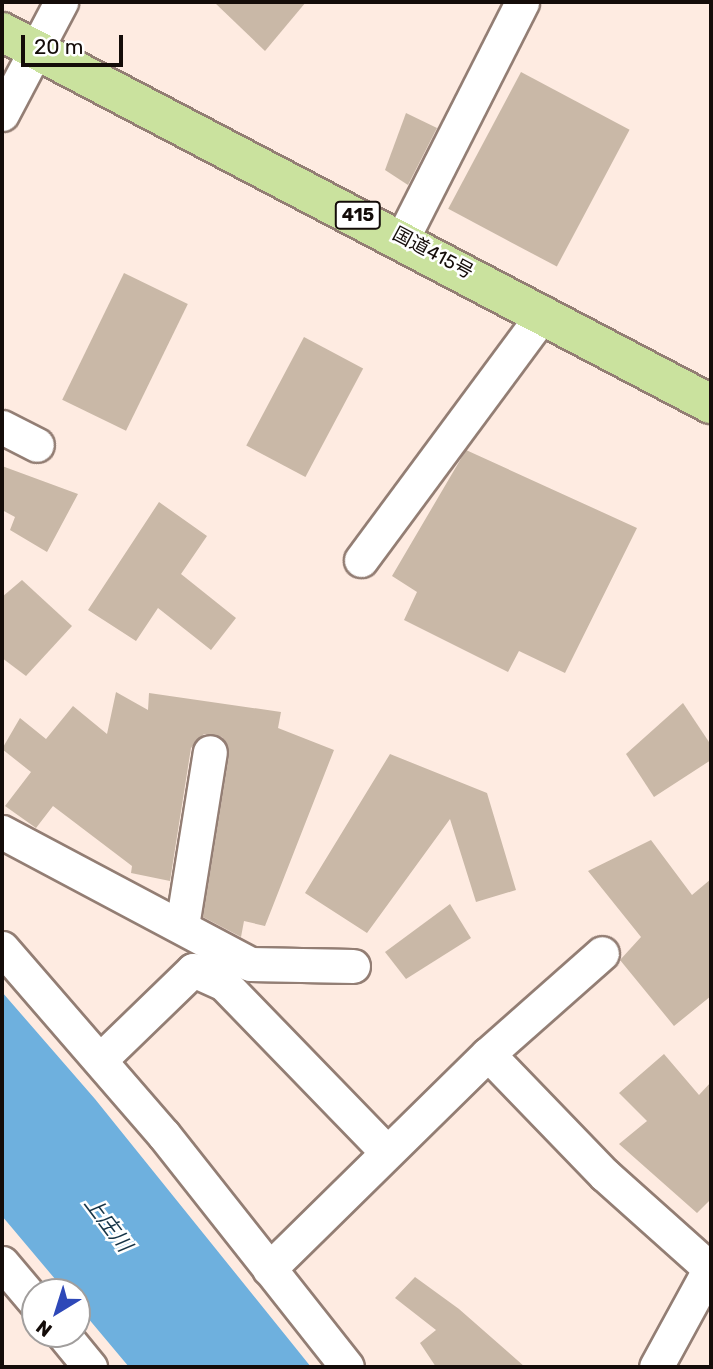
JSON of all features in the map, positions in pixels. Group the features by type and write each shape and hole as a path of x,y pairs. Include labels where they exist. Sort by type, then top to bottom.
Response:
{"highway":[{"name":"国道415号","path":"2,32 34,52 403,237 711,404"}],"street":[{"path":"2,114 61,2"},
{"path":"403,237 522,2"},
{"path":"361,560 544,313"},
{"path":"2,427 37,444"},
{"path":"182,926 210,752"},
{"path":"2,832 250,964 353,966"},
{"path":"2,948 100,1060 347,1367"},
{"path":"269,1269 488,1054 602,953"},
{"path":"100,1060 193,970 224,984 387,1153"},
{"path":"488,1054 605,1175 710,1267 656,1367"},
{"path":"2,1263 21,1285"},
{"path":"74,1348 90,1367"}],"water":[{"name":"上庄川","path":"2,992 95,1099 311,1367 129,1367 91,1322 91,1278 54,1278 2,1216"}],"building":[{"path":"214,2 306,2 265,51"},
{"path":"521,72 630,130 557,267 448,209"},
{"path":"406,113 437,128 408,185 385,170"},
{"path":"124,273 188,304 126,431 62,400"},
{"path":"304,337 363,368 305,477 246,446"},
{"path":"466,450 637,528 565,673 519,651 508,672 404,620 417,592 392,576"},
{"path":"2,466 78,494 47,552 10,530 15,517 2,510"},
{"path":"159,502 207,536 181,574 236,618 211,650 158,608 136,641 88,610"},
{"path":"22,580 72,626 26,676 2,658 2,597"},
{"path":"116,692 148,710 149,693 281,712 278,728 334,750 265,926 244,921 241,937 203,917 229,755 222,737 204,734 191,748 170,881 131,873 132,866 53,806 36,828 5,806 31,772 2,749 20,718 46,739 73,706 107,734"},
{"path":"683,703 711,745 711,760 654,797 626,754"},
{"path":"390,754 487,793 516,890 476,902 450,819 367,933 305,893"},
{"path":"651,840 692,895 711,879 711,996 674,1026 620,960 641,937 588,871"},
{"path":"450,904 471,938 406,979 385,952"},
{"path":"664,1054 699,1095 711,1082 711,1199 697,1213 619,1144 647,1121 619,1093"},
{"path":"415,1277 459,1309 525,1367 436,1367 420,1343 436,1330 395,1298"}]}
